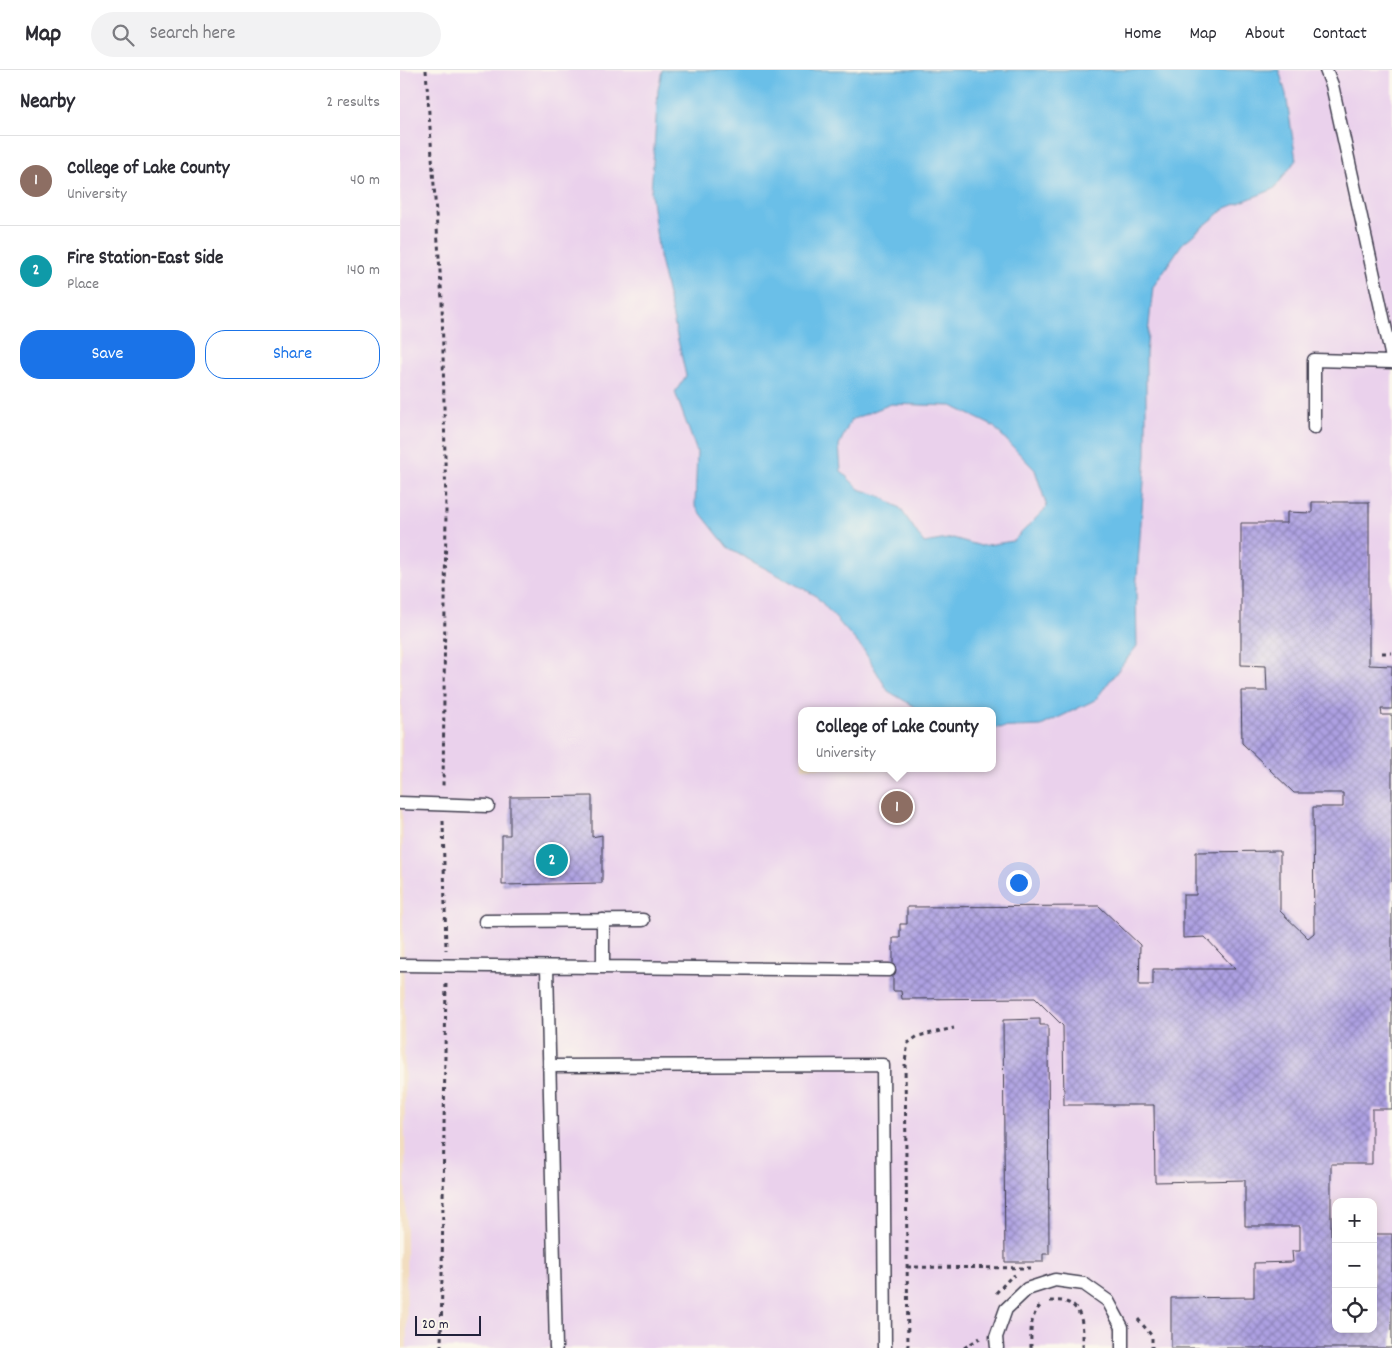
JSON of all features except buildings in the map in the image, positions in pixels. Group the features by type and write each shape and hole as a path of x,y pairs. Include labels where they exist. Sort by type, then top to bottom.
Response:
{"lane":[{"path":"1326,70 1332,85 1392,358"},
{"path":"1314,428 1314,360 1392,362"},
{"path":"400,803 488,806"},
{"path":"603,920 603,967"},
{"path":"485,921 643,920"},
{"path":"400,965 889,970"},
{"path":"547,967 556,1348"},
{"path":"549,1066 884,1065 885,1348"},
{"path":"997,1348 996,1337 1006,1309 1027,1289 1055,1280 1084,1284 1108,1301 1122,1326 1122,1348"}],"path":[{"path":"426,70 442,319 446,511 443,805 447,966 441,1348"},
{"path":"1382,653 1392,653"},
{"path":"908,1348 905,1062 908,1042 918,1036 954,1028"},
{"path":"907,1267 1033,1268"},
{"path":"1031,1348 1030,1325 1040,1304 1048,1301 1065,1302 1074,1306 1080,1314 1083,1325 1083,1348"}],"shaded area":[{"path":"400,70 1392,70 1392,1348 407,1348 400,563"}],"water":[{"path":"662,70 1279,70 1286,94 1296,160 1274,189 1226,208 1182,244 1153,287 1146,353 1146,454 1136,591 1137,646 1095,700 1041,726 996,728 996,707 915,707 888,691 863,649 815,595 729,549 695,506 697,452 675,392 686,376 659,255 651,192 658,90","holes":["891,404 952,406 993,426 1035,470 1047,507 1013,541 981,546 953,538 924,543 900,508 878,495 859,489 841,471 839,445 851,420"]}],"place":[{"name":"College of Lake County","path":"897,807"},
{"name":"Fire Station-East Side","path":"552,860"}]}
